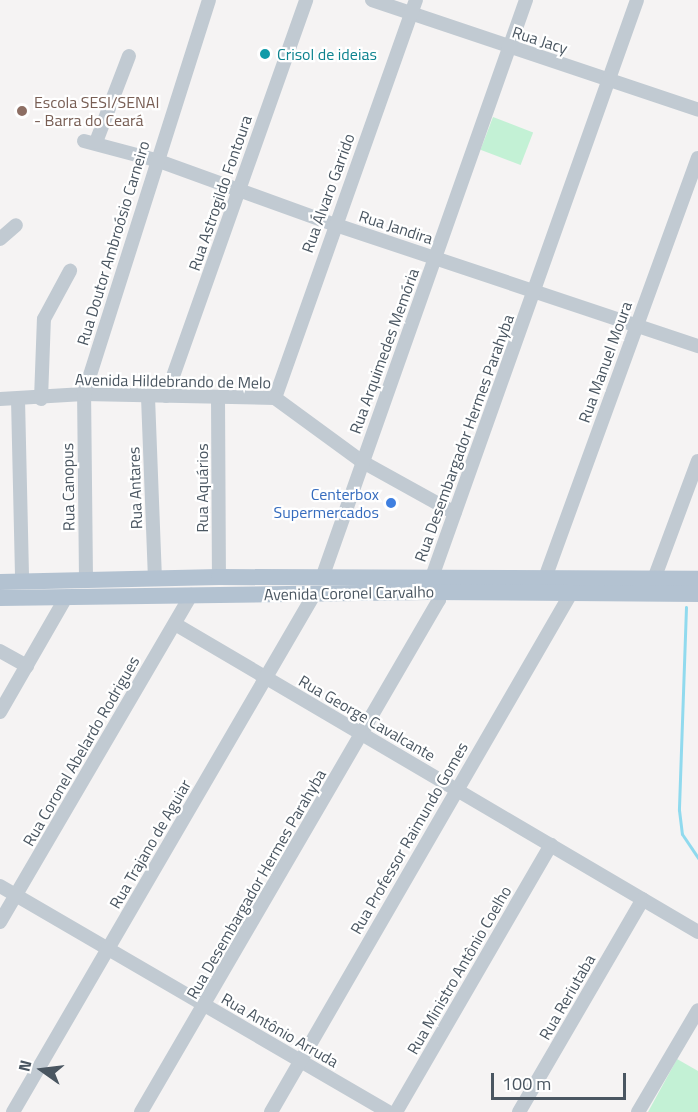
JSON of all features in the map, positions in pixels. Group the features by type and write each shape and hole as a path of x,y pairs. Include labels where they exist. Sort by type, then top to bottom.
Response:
{"main road":[{"name":"Avenida Coronel Carvalho","path":"0,582 219,577 318,586"},
{"name":"Avenida Coronel Carvalho","path":"0,598 191,595 318,586 434,584 545,578 571,587"},
{"name":"Avenida Coronel Carvalho","path":"434,584 571,587 656,584 698,579"},
{"name":"Avenida Coronel Carvalho","path":"656,584 698,594"}],"street":[{"name":"Rua Doutor Ambroósio Carneiro","path":"84,394 156,160 209,0"},
{"name":"Rua Astrogildo Fontoura","path":"166,396 306,0"},
{"name":"Rua Jacy","path":"372,0 414,7 509,48 698,110"},
{"name":"Rua Arquimedes Memória","path":"318,586 526,0"},
{"name":"Rua Desembargador Hermes Parahyba","path":"141,1112 439,600 434,584 455,513 637,0"},
{"name":"Rua Álvaro Garrido","path":"275,398 333,224 414,7"},
{"name":"Rua Jandira","path":"129,56 90,142 156,160 333,224 534,292 637,323 698,346"},
{"name":"Rua Manuel Moura","path":"545,578 698,158"},
{"path":"0,239 16,225"},
{"path":"41,399 44,319 70,271"},
{"name":"Avenida Hildebrando de Melo","path":"0,399 41,399 84,394 275,398 361,461 455,513"},
{"name":"Rua Canopus","path":"84,394 86,579"},
{"name":"Rua Antares","path":"148,396 155,579"},
{"name":"Rua Aquários","path":"218,398 219,577"},
{"path":"18,399 22,581"},
{"path":"656,584 698,461"},
{"name":"Rua Trajano de Aguiar","path":"13,1112 318,586"},
{"name":"Rua Professor Raimundo Gomes","path":"271,1112 571,587"},
{"name":"Rua Coronel Abelardo Rodrigues","path":"0,922 191,595"},
{"path":"0,712 66,597"},
{"name":"Rua George Cavalcante","path":"175,624 698,932"},
{"path":"0,651 27,666"},
{"name":"Rua Ministro Antônio Coelho","path":"396,1112 551,845"},
{"name":"Rua Antônio Arruda","path":"0,886 389,1112"},
{"name":"Rua Reriutaba","path":"519,1112 643,900"},
{"path":"638,1112 698,1010"}],"green space":[{"path":"493,117 533,132 521,165 480,150"},
{"path":"677,1059 698,1071 698,1112 648,1112"}],"waterway":[{"path":"686,607 679,810 682,834 698,858"}],"place":[{"name":"Crisol de ideias","path":"265,54"},
{"name":"Escola SESI/SENAI - Barra do Ceará","path":"22,111"},
{"name":"Centerbox Supermercados","path":"391,503"}]}
